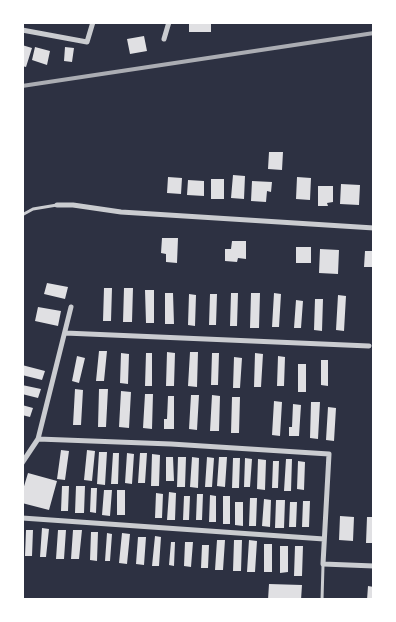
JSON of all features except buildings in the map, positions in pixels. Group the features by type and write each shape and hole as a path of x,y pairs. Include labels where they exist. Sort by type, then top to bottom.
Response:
{"street":[{"path":"22,30 87,42 93,22"},
{"path":"164,39 169,22"},
{"path":"57,205 73,205 121,212 374,228"},
{"path":"22,463 38,439 71,307"},
{"path":"65,333 369,346"},
{"path":"38,439 171,444 329,454 323,564 374,566"},
{"path":"22,518 266,534 324,540"}],"lane":[{"path":"22,215 33,209 57,205"},
{"path":"322,600 323,564"}],"railway":[{"path":"22,86 374,33"}]}
